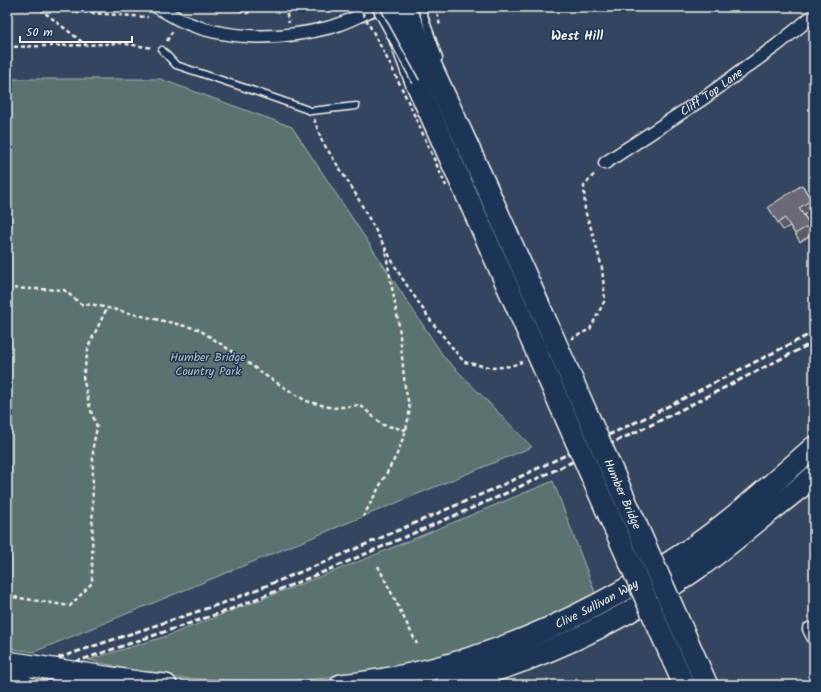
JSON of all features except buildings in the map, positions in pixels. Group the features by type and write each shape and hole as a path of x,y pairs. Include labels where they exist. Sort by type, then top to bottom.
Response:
{"highway":[{"name":"Humber Bridge","path":"388,7 454,184 519,312 684,685"},
{"name":"Humber Bridge","path":"404,7 481,175 707,685"},
{"name":"Clive Sullivan Way","path":"341,685 365,683 471,658 520,641 578,616 633,585 691,548 744,508 814,447"},
{"name":"Clive Sullivan Way","path":"446,685 476,677 527,660 586,634 643,604 698,568 814,476"},
{"path":"7,662 144,684 166,685"},
{"path":"7,682 24,685"}],"street":[{"path":"157,7 179,20 206,29 260,37 292,34 328,28 355,18 376,7"},
{"name":"Cliff Top Lane","path":"605,163 704,98 777,45 814,15"}],"lane":[{"path":"376,7 416,82"},
{"path":"421,7 441,65"},
{"path":"162,50 176,65 312,111 356,106"},
{"path":"452,94 481,175"}],"path":[{"path":"9,7 148,17"},
{"path":"233,7 246,13 261,7"},
{"path":"359,7 380,43 407,98 454,184"},
{"path":"40,9 86,45"},
{"path":"7,47 120,43 162,50 179,20"},
{"path":"312,111 322,141 354,191 384,247 399,326 405,387 410,409 406,430 397,454 362,517"},
{"path":"7,288 64,290 81,304 107,308 198,329 263,374 306,401 333,408 360,405 384,425 406,430"},
{"path":"7,596 70,606 92,583 93,447 97,427 90,408 83,377 89,345 107,308"},
{"path":"378,566 417,644"}],"green space":[{"name":"Humber Bridge Country Park","path":"7,79 160,79 292,127 444,357 532,447 34,652 7,648"},
{"path":"553,481 596,595 483,647 375,675 265,682 163,677 88,660 167,636 365,559"}],"railway":[{"path":"7,675 226,602 325,562 496,488 651,415 814,332"},
{"path":"7,685 229,610 328,570 500,496 655,423 814,342"}],"district":[{"name":"West Hill","path":"577,35"}]}
